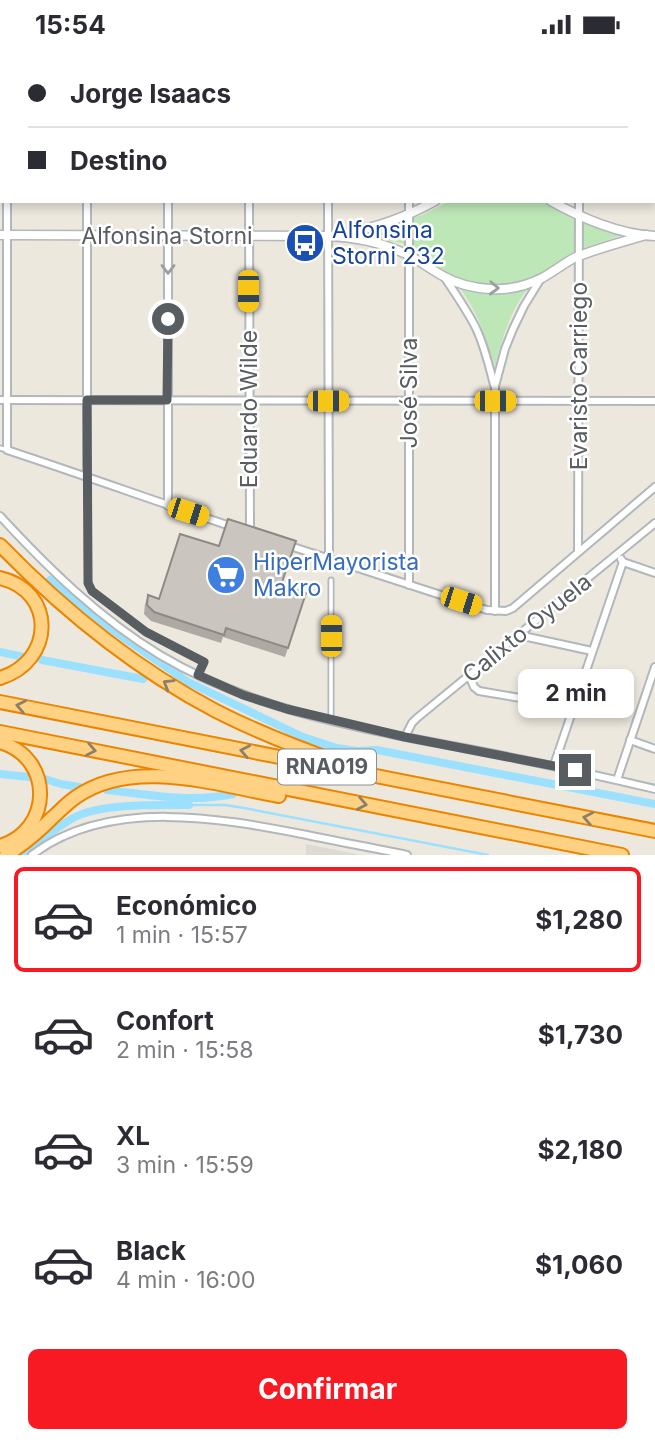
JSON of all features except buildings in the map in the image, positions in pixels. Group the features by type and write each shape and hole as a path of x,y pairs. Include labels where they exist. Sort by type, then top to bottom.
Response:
{"highway":[{"path":"0,545 78,619 159,678 245,725 293,746 388,779"},
{"path":"0,578 19,586 29,595 40,615 41,629 38,647 29,662 15,673 0,678"},
{"name":"RNA019","path":"0,702 655,831"},
{"name":"RNA019","path":"0,732 622,855"},
{"path":"0,742 27,759 36,772 41,789 33,823 20,837 0,846"},
{"path":"6,855 26,841 77,795 102,783 121,778 178,778 303,800 336,799"}],"street":[{"path":"7,203 4,235 4,449 263,537"},
{"path":"87,203 87,476"},
{"path":"168,203 168,506"},
{"name":"Eduardo Wilde","path":"249,203 250,532"},
{"path":"328,203 331,236 328,401 330,559"},
{"name":"José Silva","path":"409,203 409,585"},
{"name":"Alfonsina Storni","path":"331,236 372,228 409,215 431,203"},
{"name":"Alfonsina Storni","path":"555,203 597,223 651,235"},
{"name":"Evaristo Carriego","path":"578,551 579,203"},
{"name":"Alfonsina Storni","path":"4,235 331,236 367,240 391,247 444,277 490,289 515,287 541,278 579,256 651,235"},
{"path":"444,277 475,326 495,387"},
{"path":"276,541 495,611 495,387 513,329 541,278"},
{"path":"4,399 655,401"},
{"name":"Calixto Oyuela","path":"495,611 513,608 655,487"},
{"path":"0,516 75,591 106,617 161,655 198,675 263,702 331,720 554,765 655,789"},
{"name":"Calixto Oyuela","path":"405,737 417,718 655,523"},
{"path":"617,555 623,562 655,573"},
{"name":"Calixto Oyuela","path":"554,765 623,562"},
{"path":"520,633 523,636 592,650"},
{"path":"617,780 655,667"},
{"path":"469,675 474,687 479,691 573,707"},
{"path":"647,691 655,693"},
{"path":"630,740 655,748"},
{"path":"32,855 53,841 92,826 117,821 184,817 245,823 407,855"}],"lane":[{"path":"87,476 90,588 146,632 204,662 198,675"},
{"path":"331,580 331,720"}],"shaded area":[{"path":"306,844 361,855 306,855"}],"green space":[{"path":"446,203 546,203 577,220 626,234 572,253 531,285 509,322 495,366 478,318 452,279 410,246 358,235 422,215"}],"waterway":[{"path":"50,580 114,631 188,682 303,737 337,748 377,750 655,804"},
{"path":"0,652 24,657"},
{"path":"42,660 143,679"},
{"path":"352,758 367,753"},
{"path":"0,774 29,777"},
{"path":"45,779 79,787"},
{"path":"107,790 186,798 233,794"},
{"path":"189,805 244,808 488,855"},
{"path":"22,855 62,825 87,812 131,806 189,805"}],"place":[{"name":"Alfonsina Storni 232","path":"305,243"},
{"name":"HiperMayorista Makro","path":"226,575"}],"route":[{"path":"168,319 167,400 87,400 88,583 92,591 146,632 204,662 198,675 243,695 355,726 575,770"}]}
